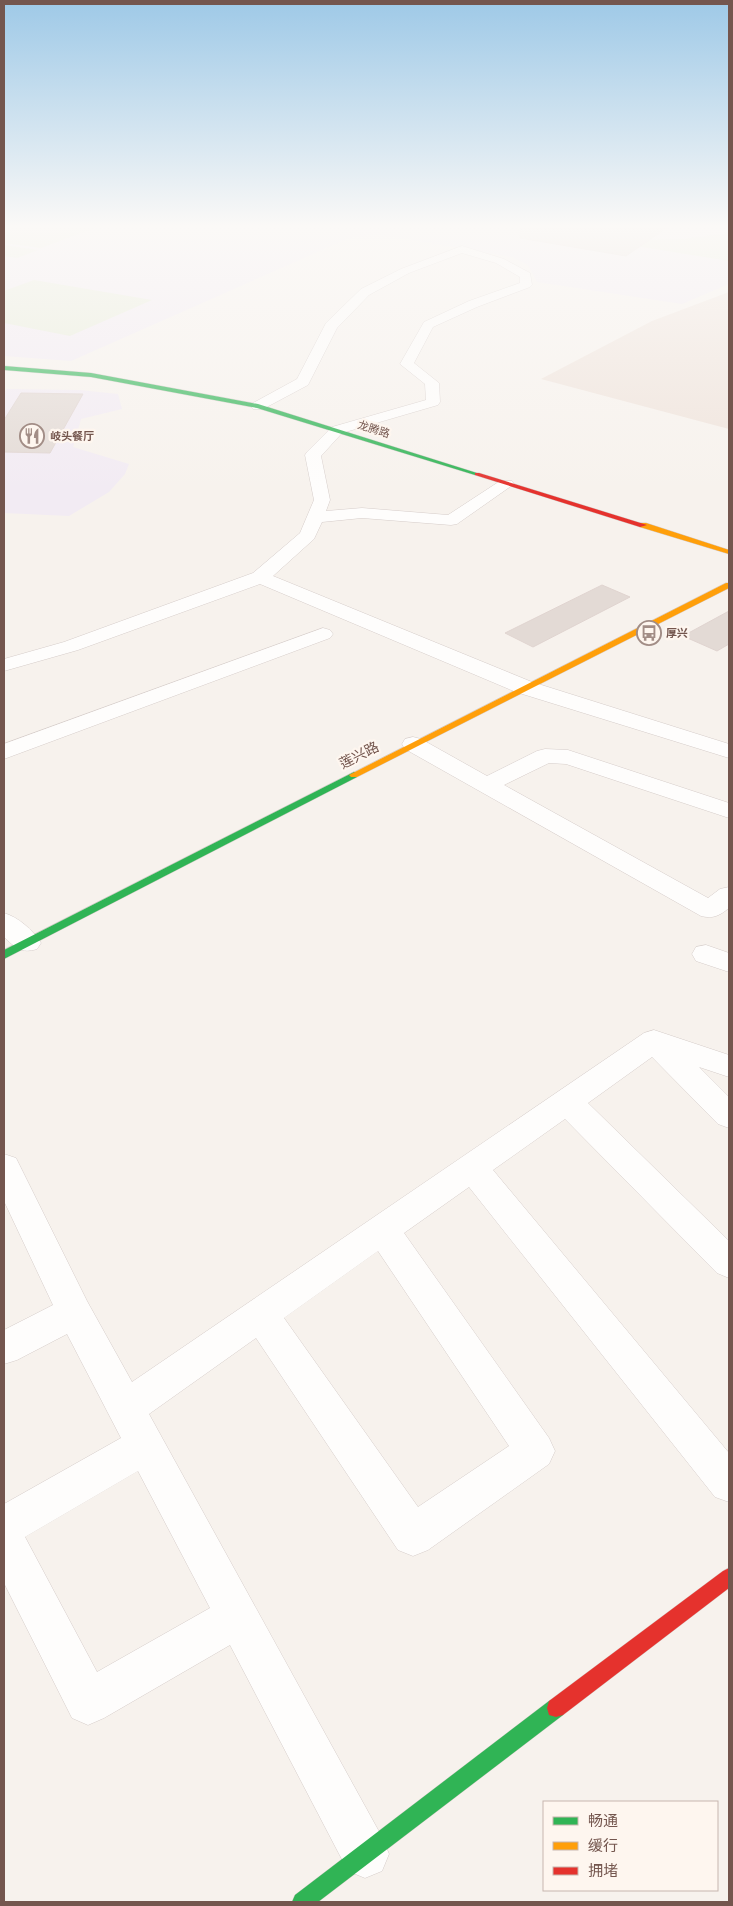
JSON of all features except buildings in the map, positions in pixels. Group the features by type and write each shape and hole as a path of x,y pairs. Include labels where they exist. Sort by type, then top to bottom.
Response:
{"street":[{"path":"263,403 303,382 331,326 343,314"},
{"path":"4,665 71,646 260,577 308,535 322,500 314,455 345,428 433,402 432,382 407,364 428,325 452,314"},
{"name":"龙腾路","path":"4,362 110,369 263,403 729,542"},
{"name":"龙腾路","path":"4,368 91,374 263,403"},
{"name":"龙腾路","path":"345,428 506,484 729,552"},
{"path":"315,518 362,513 451,520 506,484"},
{"path":"260,577 524,687 729,751"},
{"name":"莲兴路","path":"4,955 524,687 729,585"},
{"path":"4,752 323,634"},
{"path":"413,744 710,910 729,895"},
{"path":"486,785 545,756 568,757 729,811"},
{"path":"4,922 27,943"},
{"path":"654,1041 729,1066"},
{"path":"126,1408 654,1041"},
{"path":"654,1041 729,1116"},
{"path":"567,1102 729,1263"},
{"path":"4,1167 74,1312 365,1854"},
{"path":"472,1167 729,1484"},
{"path":"260,1314 413,1535 536,1451 382,1229"},
{"path":"4,1348 74,1312"},
{"path":"4,1526 146,1445"},
{"path":"4,1540 88,1702 238,1616"},
{"path":"302,1902 729,1577"}],"shaded area":[{"path":"4,314 177,314 71,361 4,356"},
{"path":"671,314 729,314 729,429 541,379 652,321"},
{"path":"7,389 80,390 118,394 122,409 81,419 73,447 129,464 125,474 109,492 69,516 4,513 4,392"}],"green space":[{"path":"4,314 120,314 70,336 4,323"}],"traffic: fast":[{"path":"4,368 91,375 258,406 477,474"},
{"path":"4,955 354,775"},
{"path":"302,1902 556,1708"}],"traffic: slow":[{"path":"643,525 729,552"},
{"path":"354,775 729,585"}],"traffic: jam":[{"path":"477,474 643,525"},
{"path":"556,1708 729,1577"}],"place":[{"name":"岐头餐厅","path":"32,436"},
{"name":"厚兴","path":"649,633"}]}
